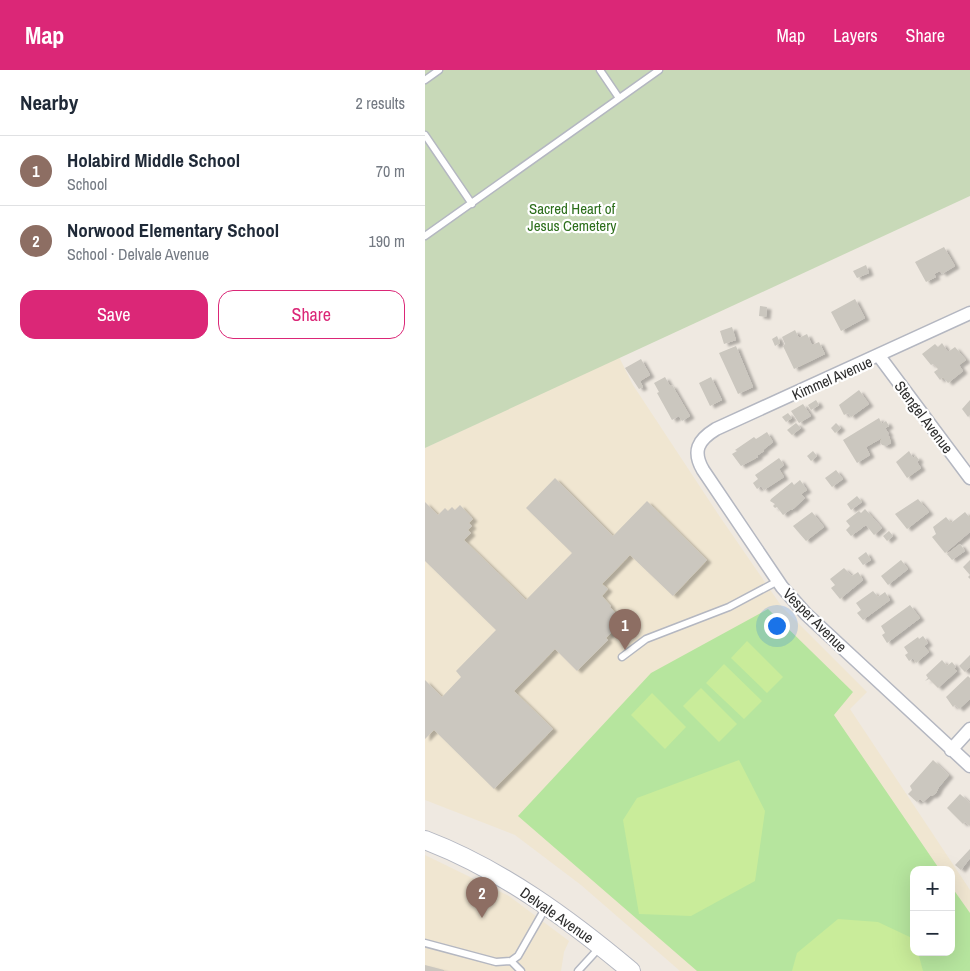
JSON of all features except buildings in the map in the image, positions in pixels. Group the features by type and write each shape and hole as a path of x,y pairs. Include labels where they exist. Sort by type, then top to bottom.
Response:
{"street":[{"name":"Kimmel Avenue","path":"698,447 708,434 716,430 970,313"},
{"name":"Stengel Avenue","path":"879,356 970,478"},
{"name":"Vesper Avenue","path":"698,447 698,462 778,581 806,614 970,766"},
{"path":"951,750 970,729"},
{"name":"Delvale Avenue","path":"425,840 478,864 512,883 601,946 631,971"}],"lane":[{"path":"425,80 439,70"},
{"path":"600,70 619,98"},
{"path":"425,236 659,70"},
{"path":"425,135 472,204"},
{"path":"622,657 646,639 729,607 778,581"},
{"path":"425,943 496,962 511,961 518,956 546,906"},
{"path":"578,971 601,946"},
{"path":"511,961 521,971"}],"shaded area":[{"path":"619,357 633,385 782,607 867,692 850,709 954,866 910,866 910,956 955,956 955,867 970,890 970,971 680,971 581,885 515,835 425,800 425,448"},
{"path":"425,855 509,896 569,941 564,952 561,971 425,971"}],"green space":[{"name":"Sacred Heart of Jesus Cemetery","path":"425,70 970,70 970,196 425,448"},
{"path":"768,609 853,692 834,715 937,866 910,866 910,956 955,956 955,892 970,913 970,971 697,971 518,816 651,673"},
{"path":"747,641 783,677 767,693 731,658"},
{"path":"724,664 762,701 744,719 706,683"},
{"path":"701,688 737,724 719,742 683,706"},
{"path":"652,693 686,727 665,749 631,715"},
{"path":"739,760 765,811 755,881 691,916 639,914 623,820 637,798"},
{"path":"838,919 878,922 910,937 910,956 919,956 923,971 792,971 797,953"}],"place":[{"name":"Holabird Middle School","path":"625,650"},
{"name":"Norwood Elementary School","path":"482,918"}]}
